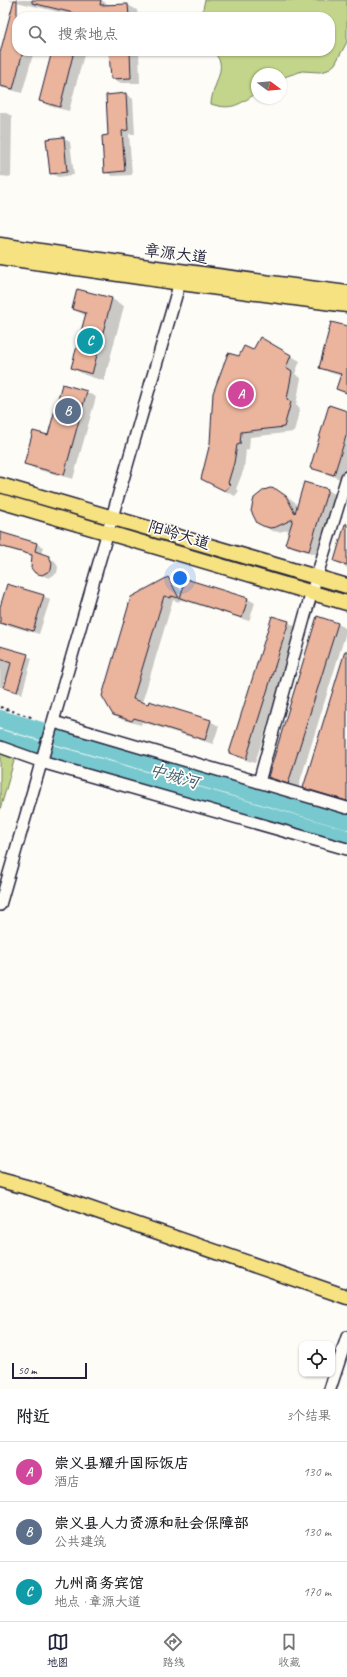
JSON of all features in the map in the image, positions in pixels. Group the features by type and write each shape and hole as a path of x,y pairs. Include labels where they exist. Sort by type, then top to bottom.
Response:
{"main road":[{"name":"章源大道","path":"0,245 182,278 347,305"},
{"name":"章源大道","path":"0,257 182,278 347,293"},
{"name":"阳岭大道","path":"0,485 347,586"},
{"name":"阳岭大道","path":"0,501 347,603"},
{"path":"0,1180 30,1188 347,1297"}],"street":[{"path":"0,905 44,758 107,532 182,278"},
{"path":"259,782 312,593 347,477"},
{"path":"52,726 259,782 347,808"},
{"path":"0,747 44,758 347,849"},
{"path":"330,1389 347,1337"}],"path":[{"path":"0,707 34,718"}],"green space":[{"path":"205,0 347,0 347,42 335,64 328,70 320,72 302,71 287,76 287,68 251,68 251,97 236,105 225,107 211,104 220,71 219,61 217,56 335,56 335,12 202,12"},
{"path":"0,741 18,747 0,810"}],"building":[{"path":"14,0 17,0 17,12 12,12 12,56 22,56 13,89 0,86 0,53"},
{"path":"32,0 101,0 100,5 128,4 129,12 69,12 32,3"},
{"path":"51,56 73,56 60,107 39,101"},
{"path":"109,56 130,56 131,78 111,79"},
{"path":"126,93 128,130 122,131 125,171 104,173 102,136 108,135 106,95"},
{"path":"64,137 67,172 50,174 46,139"},
{"path":"77,289 112,298 92,374 71,368 86,313 72,309"},
{"path":"331,322 347,326 347,393 336,389 341,374 319,368"},
{"path":"260,337 291,355 286,368 292,372 287,399 291,402 284,427 241,432 240,444 237,445 234,463 228,483 230,485 225,491 201,479 210,443 213,393 228,353 239,356 244,346 253,350"},
{"path":"62,384 87,391 64,475 24,464 33,431 48,435"},
{"path":"329,405 347,411 347,433 334,475 310,468"},
{"path":"304,482 328,489 309,551 285,544 293,519 276,527 270,528 257,523 251,511 254,498 264,490 270,488 276,489 286,496 295,513"},
{"path":"345,524 347,524 347,565 334,561"},
{"path":"0,532 37,543 35,551 49,556 52,563 51,570 42,575 35,573 31,568 32,555 0,546"},
{"path":"168,577 179,598 164,596 133,699 148,704 149,701 211,720 205,740 134,718 132,721 113,715 102,696 131,597"},
{"path":"186,579 248,598 242,618 180,598"},
{"path":"7,584 44,595 33,631 8,623 7,625 0,623 0,607"},
{"path":"272,616 289,621 246,759 229,753"},
{"path":"317,616 338,623 288,784 268,777"},
{"path":"0,646 28,654 17,692 4,688 11,663 0,659"},
{"path":"345,651 347,651 347,801 303,788"}],"waterway":[{"name":"中城河","path":"0,719 347,820"},
{"name":"中城河","path":"0,739 347,839"}],"place":[{"name":"九州商务宾馆","path":"90,341"},
{"name":"崇义县耀升国际饭店","path":"241,394"},
{"name":"崇义县人力资源和社会保障部","path":"68,411"}]}
